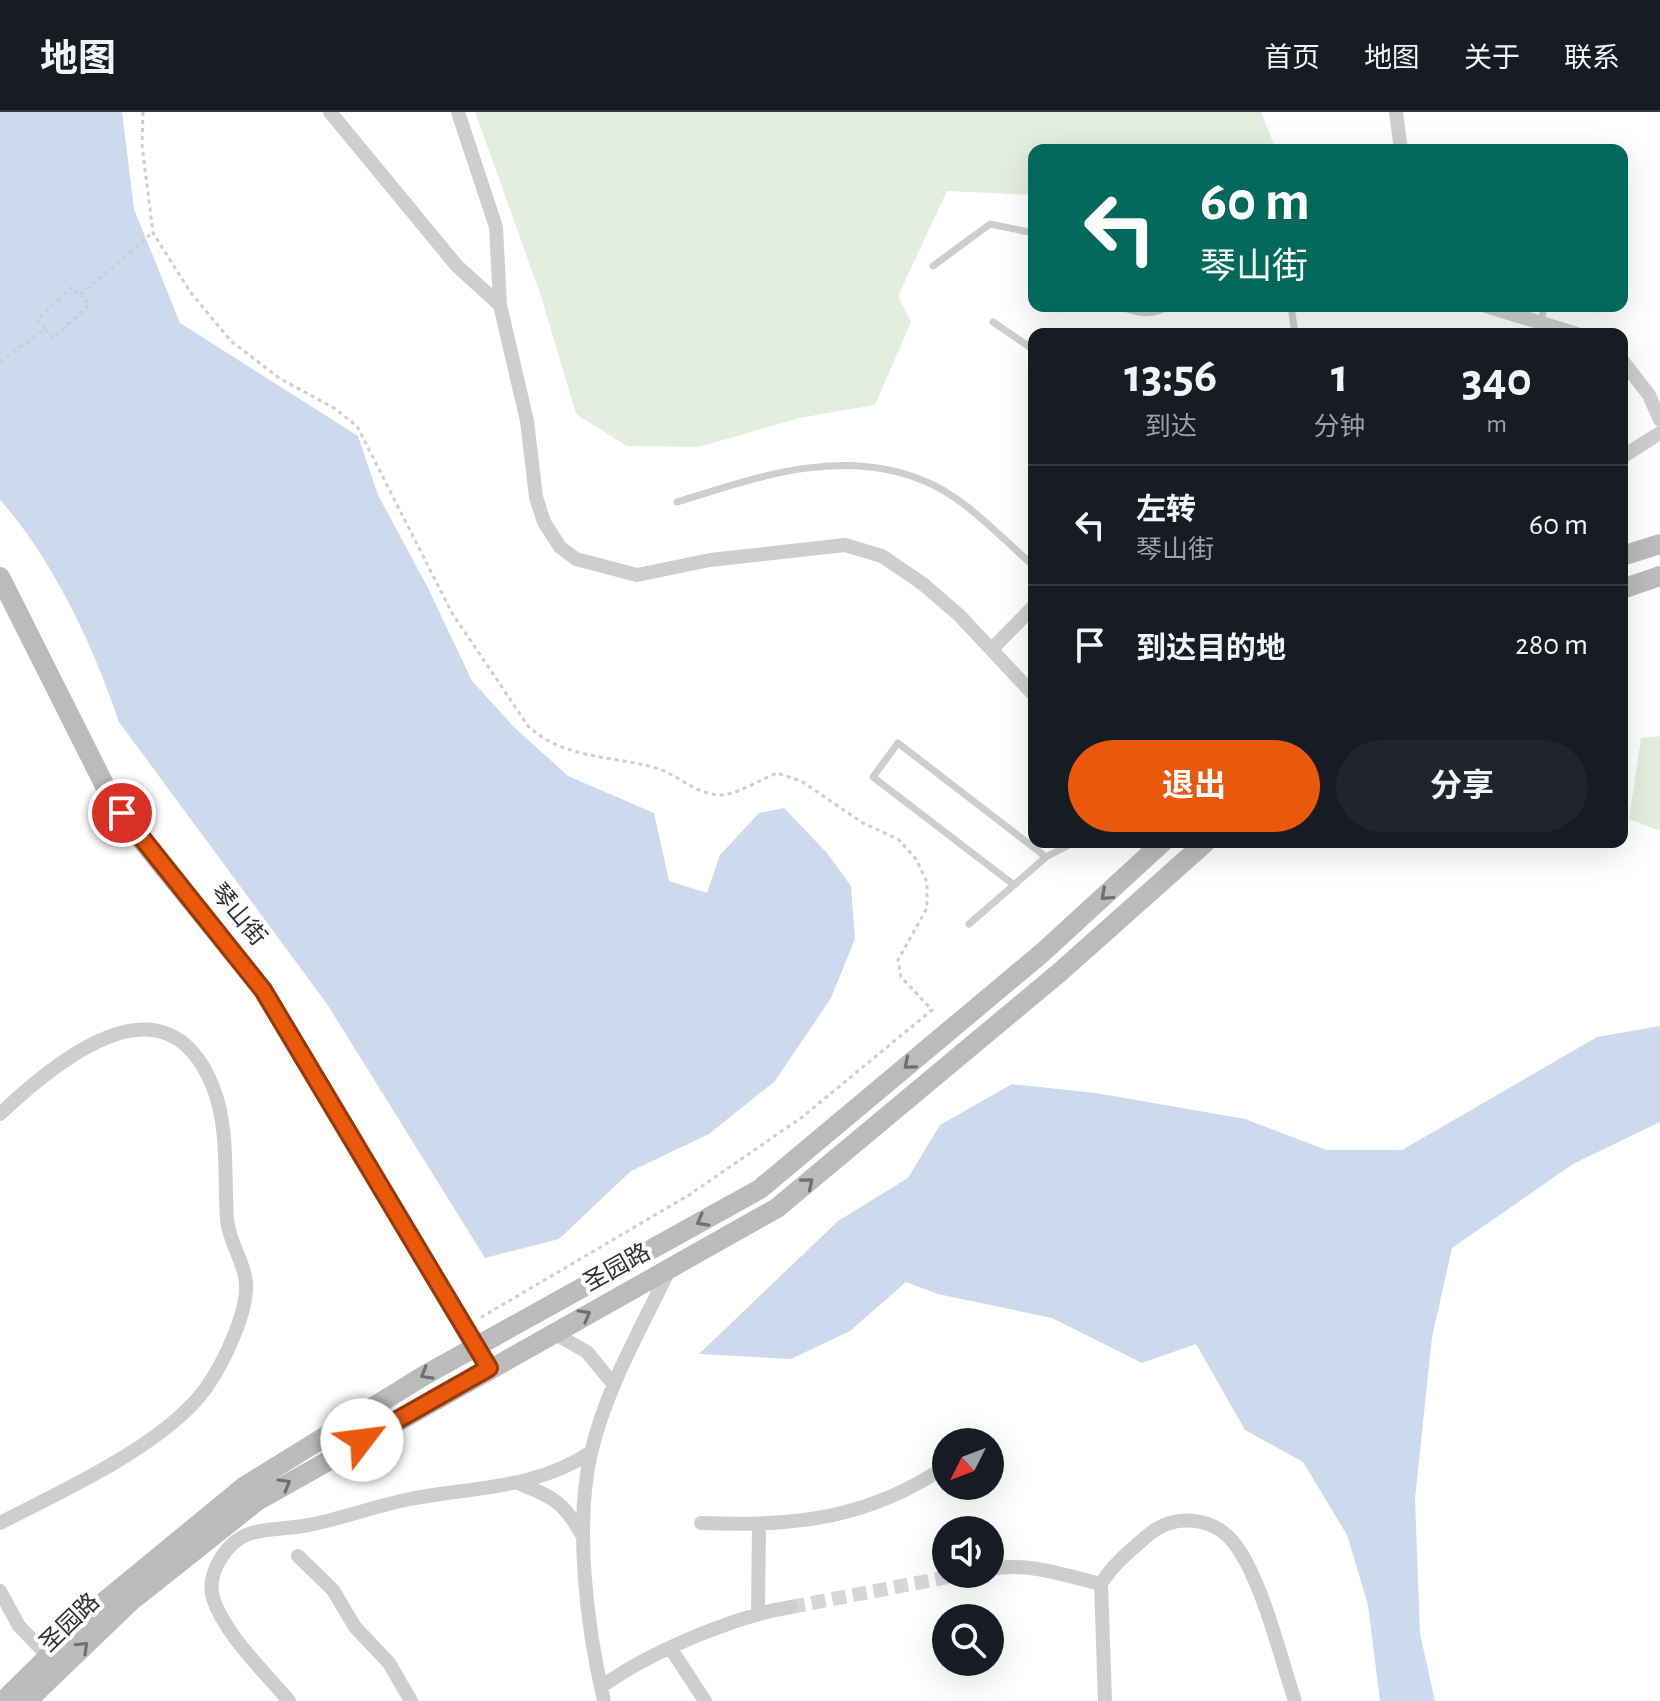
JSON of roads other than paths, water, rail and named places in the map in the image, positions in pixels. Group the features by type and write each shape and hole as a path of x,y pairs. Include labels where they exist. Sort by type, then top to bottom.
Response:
{"street":[{"path":"330,112 457,266 500,305"},
{"path":"458,112 496,227 500,305 527,421 536,497 544,522 560,547 576,559 637,575 710,560 845,545 882,556 923,584 992,649 1028,688"},
{"path":"1396,112 1400,144"},
{"path":"1505,312 1557,328"},
{"path":"1628,368 1649,395 1660,420"},
{"path":"1628,453 1660,433"},
{"path":"1628,554 1660,544"},
{"path":"1628,587 1660,576"},
{"name":"琴山街","path":"0,577 109,794 135,832 263,990 489,1368"},
{"path":"992,649 1028,612"},
{"name":"圣园路","path":"3,1701 105,1601 245,1486 475,1347 760,1189 1042,953 1155,848"},
{"path":"1163,848 1176,868"},
{"name":"圣园路","path":"27,1701 130,1602 257,1501 777,1208 1060,972 1199,848"},
{"path":"0,1114 58,1062 108,1035 134,1029 177,1040 192,1051 214,1089 223,1148 227,1223 246,1279 236,1331 216,1372 191,1406 132,1451 0,1523"},
{"path":"603,1694 584,1539 591,1452 614,1385 671,1268"},
{"path":"554,1333 587,1352 614,1385"},
{"path":"289,1701 234,1633 212,1596 212,1576 226,1550 248,1534 305,1526 408,1499 518,1483 569,1467 591,1452"},
{"path":"701,1523 759,1526 809,1521 882,1503 932,1476"},
{"path":"518,1483 550,1496 568,1508 584,1539"},
{"path":"1105,1701 1101,1584 1111,1569 1158,1526 1181,1519 1199,1521 1219,1530 1236,1544 1248,1566 1295,1701"},
{"path":"758,1612 759,1526"},
{"path":"298,1556 333,1590 355,1627 389,1663 411,1701"},
{"path":"1004,1567 1033,1567 1101,1584"},
{"path":"0,1591 19,1626 49,1657"},
{"path":"603,1694 623,1671 758,1612 791,1607"},
{"path":"671,1649 705,1701"}],"lane":[{"path":"933,266 990,224 1028,232"},
{"path":"1137,312 1159,312"},
{"path":"1541,323 1543,312"},
{"path":"993,322 1028,346"},
{"path":"677,502 766,474 814,466 869,466 923,480 968,509 1028,561"},
{"path":"1014,885 873,777 898,743 1028,843"},
{"path":"1034,848 1046,857"},
{"path":"969,924 1046,857 1063,848"}],"water":[{"path":"0,112 122,112 134,209 180,323 358,436 378,495 428,588 472,681 514,727 568,776 654,813 669,881 707,893 720,855 759,813 784,808 827,853 851,886 855,939 831,998 775,1081 709,1134 631,1171 559,1239 485,1258 327,1004 119,722 70,605 37,548 0,500"},
{"path":"1660,1026 1660,1122 1573,1164 1452,1248 1432,1337 1415,1499 1420,1634 1435,1701 1380,1701 1368,1605 1347,1535 1303,1462 1245,1430 1196,1344 1142,1363 1052,1318 938,1294 906,1282 850,1331 791,1359 699,1354 838,1221 908,1178 940,1125 1012,1084 1096,1093 1245,1119 1327,1150 1402,1150 1597,1037"}],"tunnel":[{"path":"791,1607 932,1580"}]}
